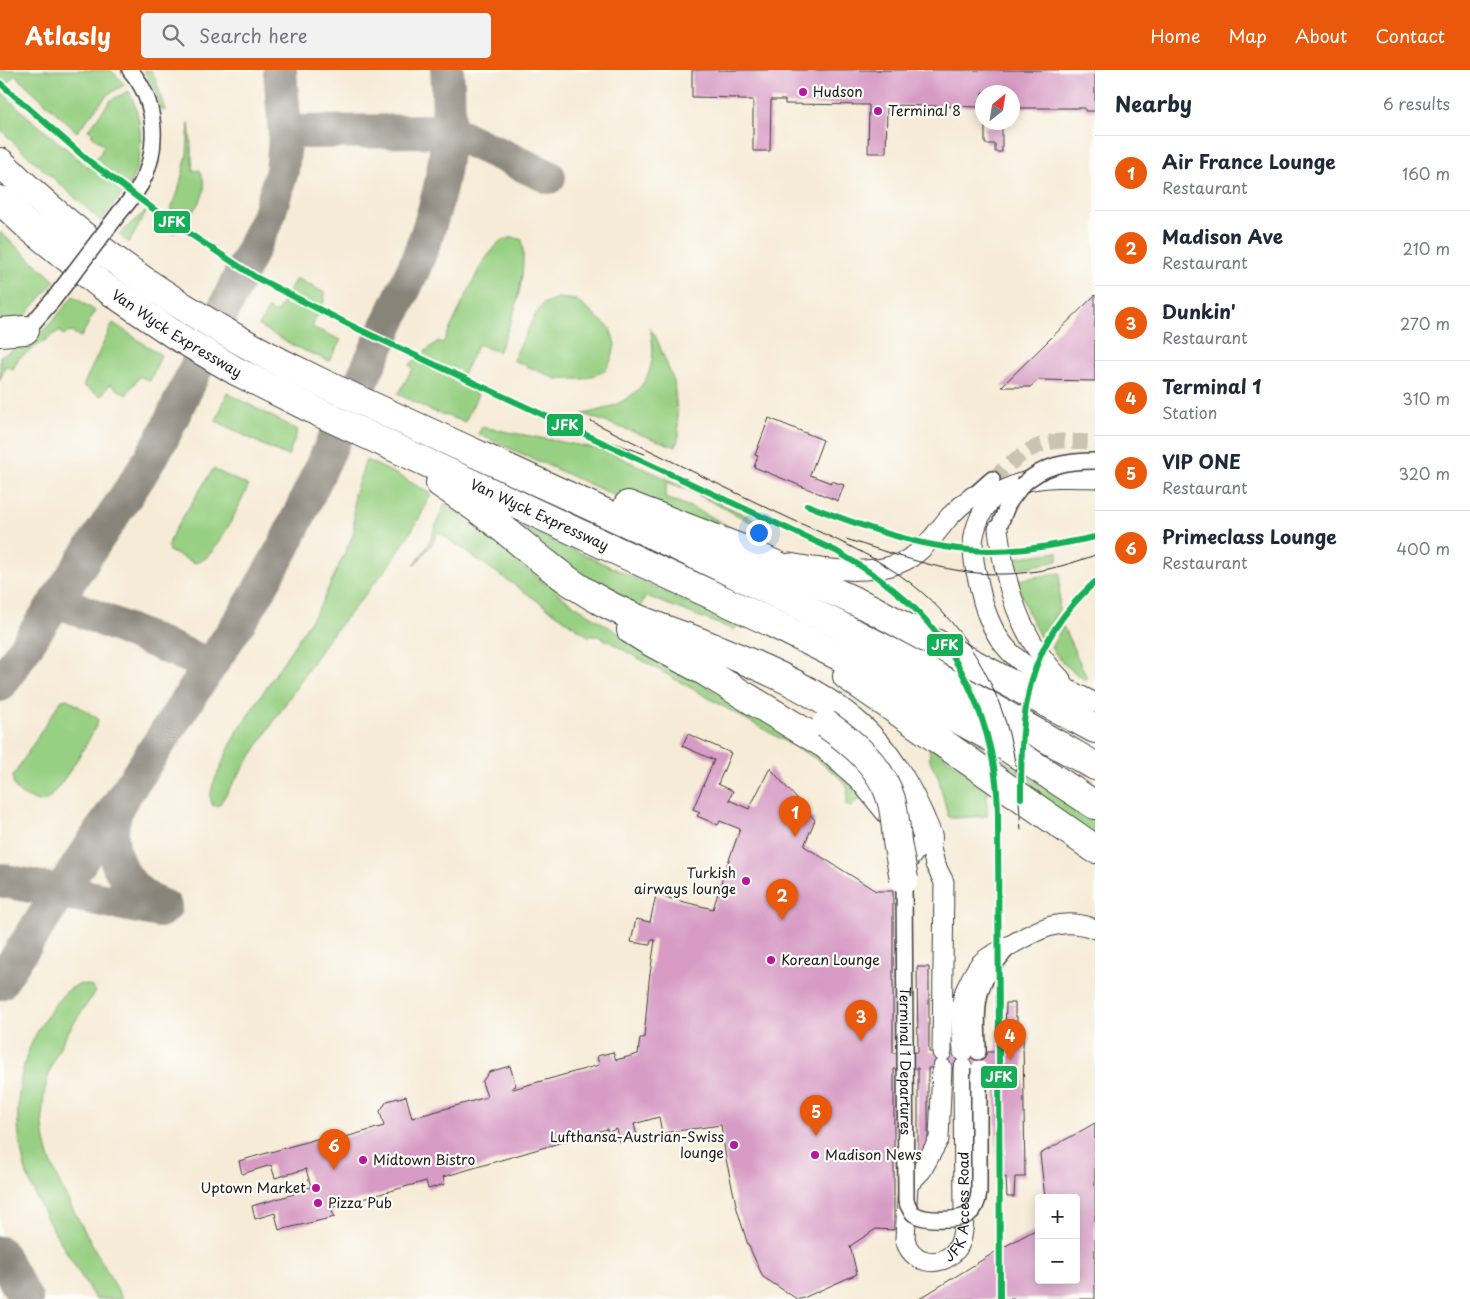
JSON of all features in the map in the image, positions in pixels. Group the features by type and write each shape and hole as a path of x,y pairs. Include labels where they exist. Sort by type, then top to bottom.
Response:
{"highway":[{"path":"0,144 48,190 64,220"},
{"name":"Van Wyck Expressway","path":"0,162 86,238 160,292 218,328 300,372 804,608 903,658 1095,766"},
{"name":"Van Wyck Expressway","path":"0,200 100,284 158,324 215,359 277,392 768,621 875,674 1013,750 1095,806"},
{"path":"0,220 24,240 100,284"},
{"path":"405,421 431,419 637,509 722,540 761,557 872,609 1095,729"},
{"path":"382,442 501,527 554,570 601,601 637,618 766,670 807,691 844,717 875,744 895,770 910,796 928,837"},
{"path":"601,601 632,631 704,670 815,737 851,766 874,790 899,825 906,840 906,870"},
{"path":"768,621 1087,844"},
{"path":"704,670 783,699 807,711 847,740 868,760 888,789 906,870"},
{"path":"974,727 1095,794"}],"street":[{"path":"0,344 8,341 13,331 38,318 141,184 150,161 153,130 148,100 140,82 130,70"},
{"path":"1072,691 1044,660 1022,626 1001,557 998,529 1012,497 1035,474 1048,467 1065,462 1095,461"},
{"path":"982,603 974,564 973,545 978,520 992,499 1011,486 1031,480 1095,478"},
{"path":"761,557 819,568 842,570 892,565 909,559 917,553 951,516 992,479"},
{"path":"973,496 964,522 962,546 964,562 998,636 1011,653 1036,672 1095,703"},
{"path":"908,1184 909,1029 906,870 919,846 928,837"},
{"name":"JFK Access Road","path":"928,837 935,864 944,882 939,1139 922,1170 908,1184 905,1238 906,1245 911,1253 924,1261 944,1260 957,1249 962,1238 971,1060 962,1013 964,994 972,978 981,964 993,954 1057,924 1072,923 1095,929"},
{"name":"Terminal 1 Departures","path":"906,870 906,1201 913,1213 923,1218 959,1218 970,1214 977,1203 979,1192 971,1060 978,1001 981,989 993,967 1013,944"}],"green space":[{"path":"0,70 111,70 125,85 108,94 77,132 15,75 0,89"},
{"path":"144,70 151,70 165,111 161,109 154,88"},
{"path":"0,91 89,168 102,151 104,145 91,135 93,133 88,130 111,100 129,91 137,112 139,124 139,159 131,181 101,221 0,129"},
{"path":"189,122 193,171 200,170 204,182 204,190 196,207 174,233 167,231 165,223 178,192 187,155"},
{"path":"148,209 129,243 119,235 129,225"},
{"path":"0,232 55,281 25,316 0,332"},
{"path":"513,237 522,240 523,268 518,297 498,352 478,344 459,383 478,394 465,422 430,410 398,394 413,368 409,365 438,341 443,343 482,263 499,242"},
{"path":"296,278 325,293 324,301 312,327 341,340 329,361 296,347 259,326 268,309 277,313"},
{"path":"73,296 95,311 81,337 71,332 63,335 60,330 18,359 14,368 5,366 0,381 0,356 33,339 57,316"},
{"path":"558,298 576,300 610,328 615,344 612,359 605,371 584,379 557,379 513,360 535,315 544,303"},
{"path":"113,323 161,355 150,381 140,376 126,395 110,384 101,396 83,386"},
{"path":"650,328 656,337 674,382 679,435 676,447 583,414 616,404 629,397 639,388 647,377 651,363 653,347"},
{"path":"227,393 298,430 288,456 216,421"},
{"path":"482,427 604,450 756,520 753,523 688,490 667,482 665,498 703,513 760,546 638,506 478,434"},
{"path":"366,460 398,475 431,494 420,517 392,562 326,642 219,805 213,806 210,797 213,784 235,735 320,606 354,533 354,495"},
{"path":"213,469 248,487 219,543 206,557 195,563 169,551 168,546 174,531"},
{"path":"445,503 546,584 549,582 562,597 660,660 805,742 868,797 857,801 851,807 846,805 848,788 838,776 818,760 599,636 588,636 438,532 432,544 414,566 428,545"},
{"path":"517,524 738,625 734,630 646,596 640,607 616,595 602,584 602,593"},
{"path":"1058,552 1058,561 1014,568 1013,558"},
{"path":"1060,573 1059,610 1041,639 1027,610 1017,580"},
{"path":"1063,626 1087,678 1086,681 1063,663 1051,648"},
{"path":"67,699 97,718 98,721 74,765 50,797 44,802 22,795 15,787 13,776 56,708 62,700"},
{"path":"921,712 988,751 1095,821 1095,867 1079,854"},
{"path":"929,746 987,785 987,816 951,818 948,816 938,776 930,761"},
{"path":"82,984 94,988 96,992 82,1010 54,1060 44,1093 42,1113 44,1133 54,1170 71,1207 123,1299 95,1299 36,1197 24,1163 20,1142 18,1099 26,1057 34,1037 56,1003 70,989"}],"building":[{"name":"Terminal 8","path":"692,70 1095,70 1095,111 1085,111 1085,108 1020,108 1020,85 975,85 975,107 887,105 886,153 868,153 869,105 785,104 785,100 771,100 770,151 753,151 753,100 692,97"},
{"name":"Terminal 8","path":"985,130 1002,130 1002,152 995,152 995,144 985,144"},
{"path":"1095,295 1095,381 1038,380 1030,387 1001,387"},
{"path":"769,418 823,440 810,475 831,483 831,481 844,485 838,501 754,467 758,456 755,455"},
{"path":"688,734 731,753 718,784 733,791 729,800 749,809 770,768 815,820 804,846 876,891 893,891 893,1053 918,1052 917,967 929,967 929,1052 995,1052 997,1040 1005,1040 1006,1003 1015,1003 1017,1038 1023,1038 1025,1177 1015,1177 1014,1197 1007,1197 1006,1177 997,1177 995,1067 928,1068 928,1152 918,1152 918,1068 894,1069 894,1230 876,1229 850,1246 857,1274 801,1299 797,1299 763,1277 747,1242 737,1209 721,1125 662,1133 659,1117 634,1124 637,1136 620,1142 617,1129 608,1132 607,1129 443,1177 445,1184 428,1189 426,1181 330,1208 335,1217 279,1230 275,1213 255,1219 252,1206 311,1187 306,1169 275,1178 271,1165 242,1174 239,1161 320,1138 321,1144 384,1126 380,1111 387,1101 406,1096 412,1118 487,1097 482,1082 489,1072 510,1066 516,1086 512,1087 513,1089 599,1065 597,1056 613,1052 616,1060 638,1054 640,1038 644,1038 655,940 651,940 650,945 631,942 636,919 650,922 656,895 713,909 740,829 720,821 718,825 697,816 700,812 693,809 714,760 682,746"},
{"path":"1095,1123 1095,1299 919,1299 1000,1249 1035,1230 1035,1284 1080,1284 1080,1194 1045,1194 1040,1154"}],"taxiway":[{"path":"0,685 140,475 163,437 268,217 282,171 284,151 285,132 280,70"},
{"path":"0,983 251,604 284,546 424,243 438,195 447,147 447,70"},
{"path":"285,132 449,131 549,177"},
{"path":"56,600 210,665"},
{"path":"117,809 112,839 120,868 138,891 165,907"},
{"path":"0,880 160,911"},
{"path":"0,1253 26,1299"}],"tunnel":[{"path":"992,479 1020,456 1043,444 1063,441 1095,442"}],"tram line":[{"path":"591,421 860,551 910,582 932,601 969,645 984,670 996,696 1006,723 1013,751 1021,830"},
{"path":"575,429 645,454"},
{"path":"846,539 940,567 998,574 1028,572 1060,566 1095,555"}],"rail line":[{"name":"JFK","path":"0,83 89,161 164,217 257,278 354,327 836,551 864,568 891,588 908,602 928,623 962,672 974,699 992,755 996,784 998,814 1000,1299"},
{"name":"JFK","path":"807,505 898,537 921,543 968,550 1018,550 1057,545 1095,537"},
{"name":"JFK","path":"1021,798 1023,736 1026,707 1032,680 1041,655 1054,630 1072,606 1095,582"}],"place":[{"name":"Hudson","path":"803,92"},
{"name":"Terminal 8","path":"878,111"},
{"name":"Air France Lounge","path":"795,837"},
{"name":"Turkish airways lounge","path":"746,881"},
{"name":"Madison Ave","path":"782,920"},
{"name":"Korean Lounge","path":"771,960"},
{"name":"Dunkin'","path":"861,1041"},
{"name":"Terminal 1","path":"1010,1060"},
{"name":"VIP ONE","path":"816,1136"},
{"name":"Lufthansa-Austrian-Swiss lounge","path":"734,1145"},
{"name":"Madison News","path":"815,1155"},
{"name":"Midtown Bistro","path":"363,1160"},
{"name":"Primeclass Lounge","path":"334,1170"},
{"name":"Uptown Market","path":"316,1188"},
{"name":"Pizza Pub","path":"318,1203"}]}
